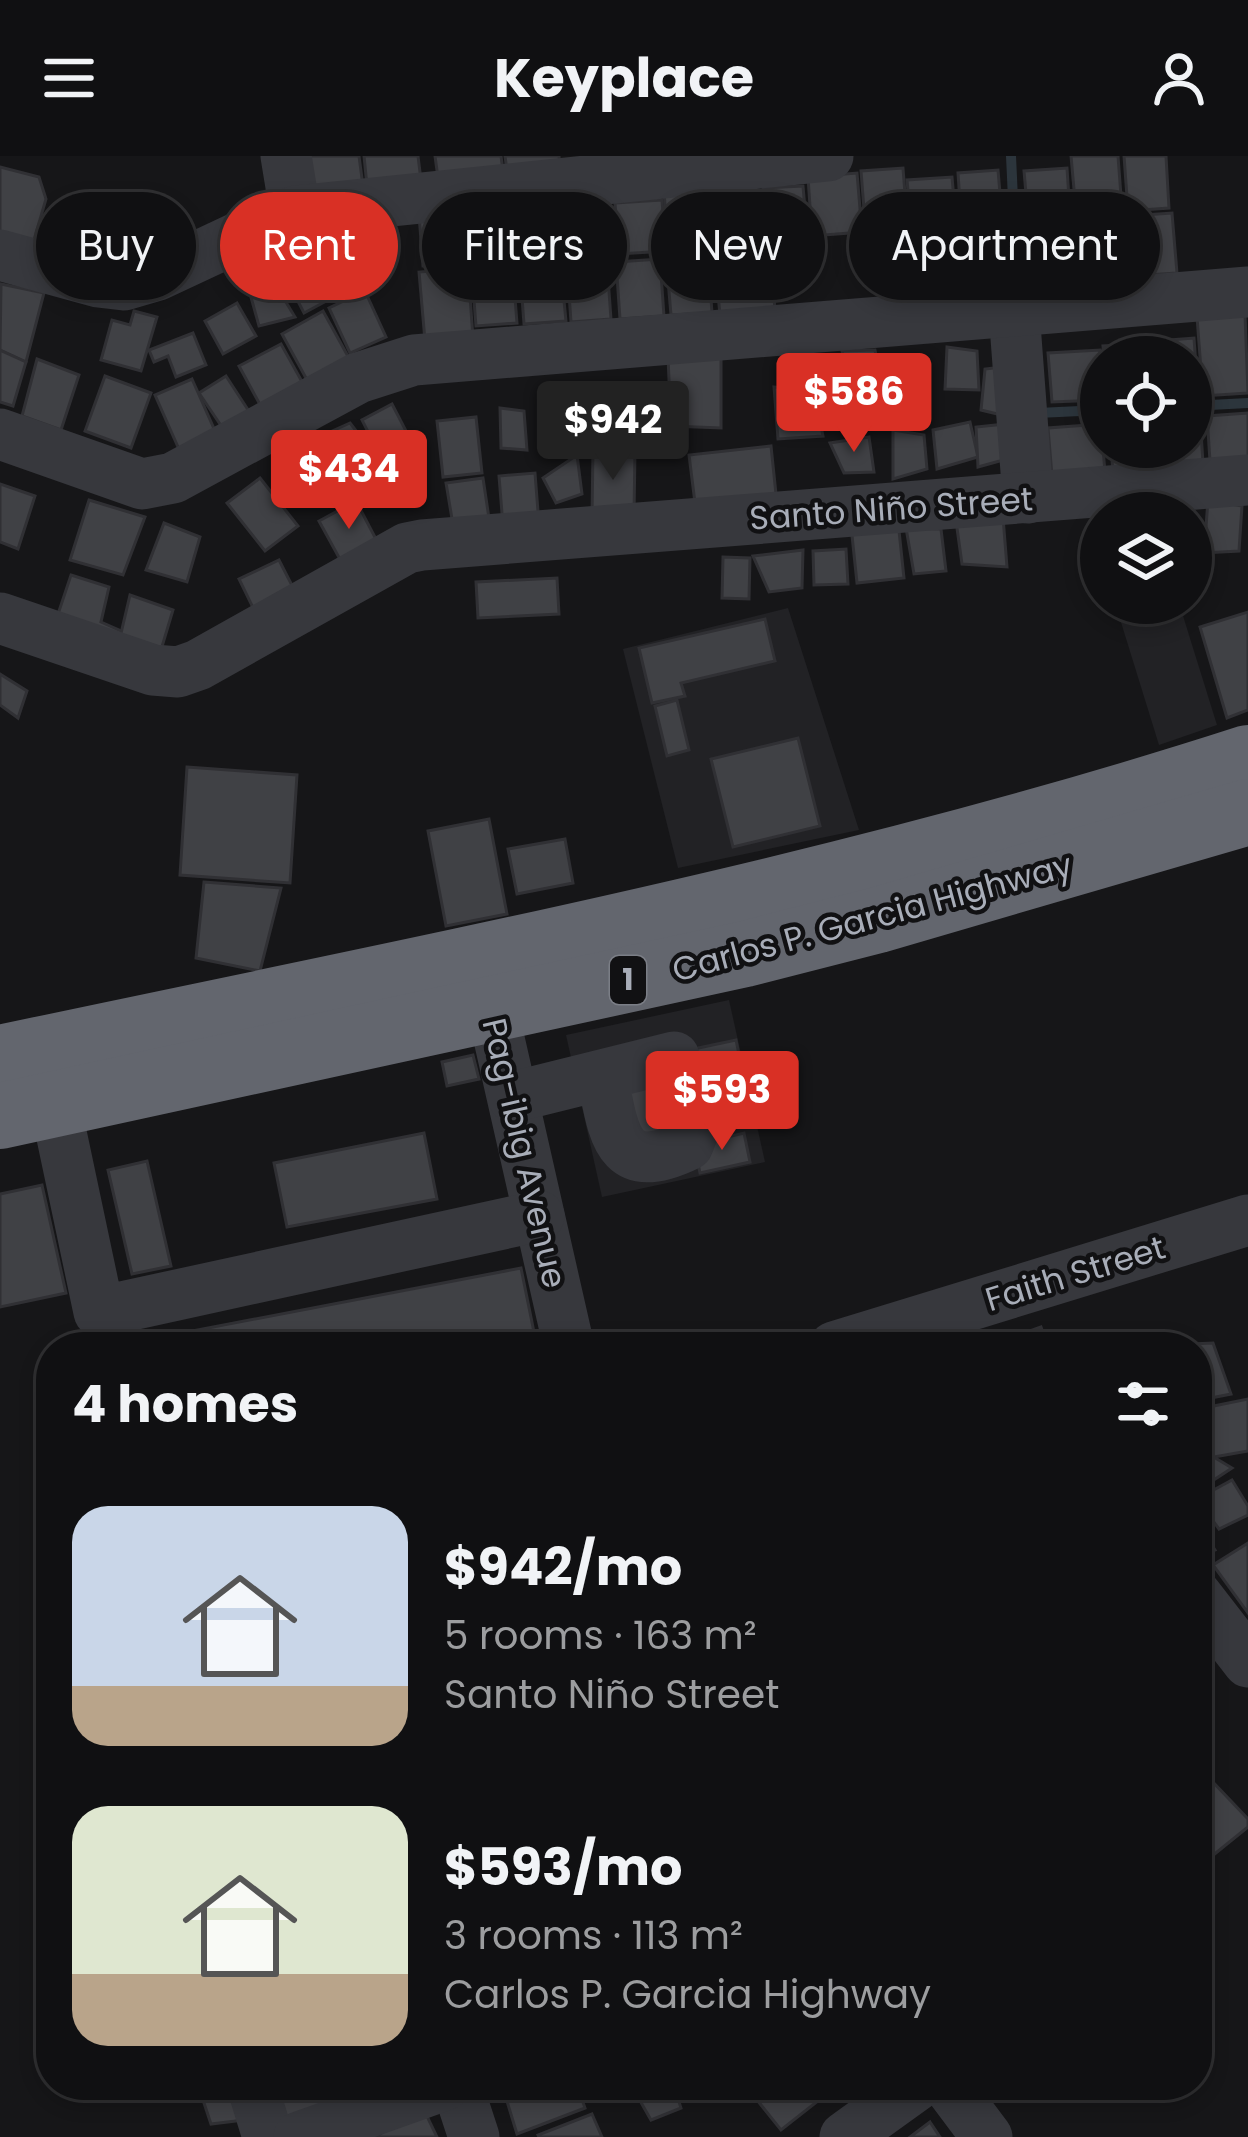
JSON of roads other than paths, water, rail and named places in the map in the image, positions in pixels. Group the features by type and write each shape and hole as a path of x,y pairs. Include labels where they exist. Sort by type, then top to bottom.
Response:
{"highway":[{"name":"Carlos P. Garcia Highway","path":"869,896 1248,758"},
{"name":"Carlos P. Garcia Highway","path":"0,1058 50,1091 487,984 1248,812"}],"street":[{"path":"286,156 292,192"},
{"path":"369,192 436,175 828,156"},
{"path":"0,255 98,282 124,284 158,275 220,246"},
{"path":"0,434 142,484 173,478 358,378 414,360 1248,292"},
{"path":"1014,311 1028,498"},
{"name":"Santo Niño Street","path":"0,619 153,670 178,672 407,548 422,545 1248,480"},
{"name":"Pag-ibig Avenue","path":"487,984 566,1332"},
{"path":"513,1097 602,1075"},
{"path":"50,1091 99,1312 539,1216"},
{"name":"Faith Street","path":"883,1332 1248,1220"},
{"path":"1212,1615 1248,1662"},
{"path":"257,2100 268,2137"},
{"path":"299,2137 404,2100"},
{"path":"462,2100 474,2137"},
{"path":"845,2137 896,2100"},
{"path":"960,2100 987,2137"}],"waterway":[{"path":"1011,156 1013,192"},
{"path":"1212,405 1248,403"},
{"path":"1038,413 1080,411"}]}
